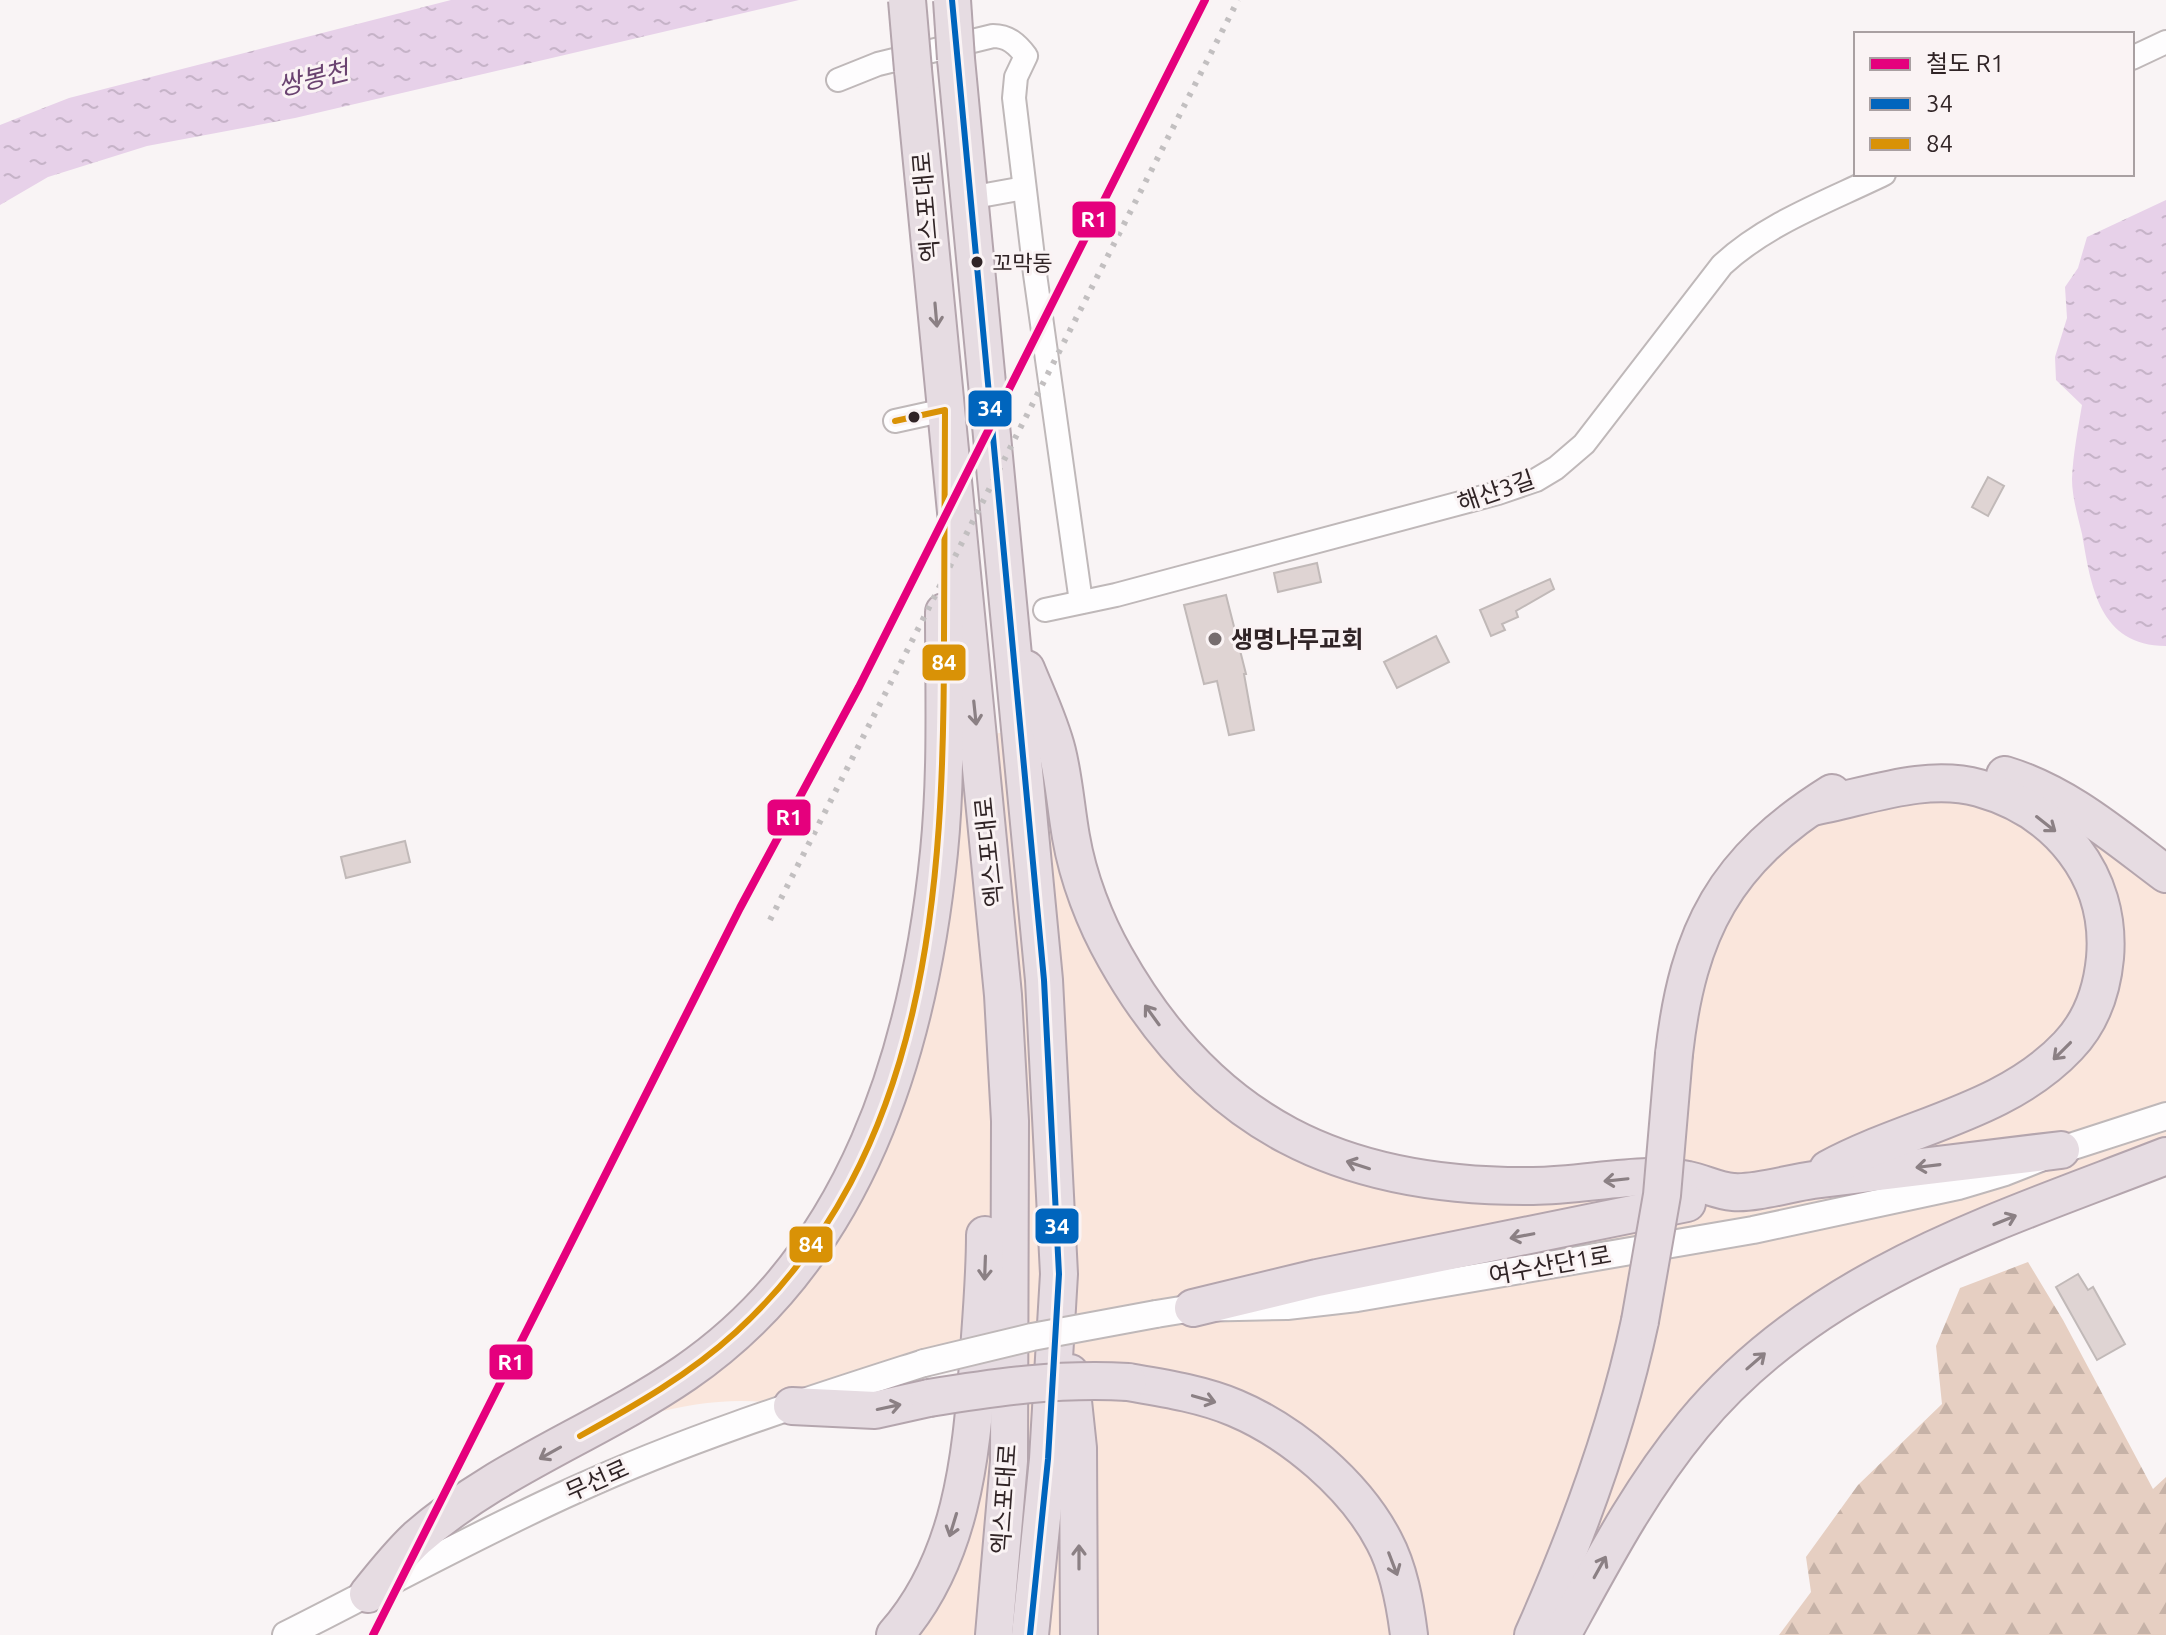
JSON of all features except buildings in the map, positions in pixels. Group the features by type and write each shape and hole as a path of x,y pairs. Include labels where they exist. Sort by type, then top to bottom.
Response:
{"highway":[{"name":"엑스포대로","path":"907,0 1003,995 1010,1121 1009,1461 994,1635"},
{"name":"엑스포대로","path":"952,0 1044,980 1059,1274 1048,1459 1030,1635"},
{"path":"368,1594 418,1538 458,1507 633,1407 686,1372 736,1332 805,1254 864,1157 889,1094 906,1034 928,935 939,851 944,759 945,410"},
{"path":"1011,633 1056,746 1077,860 1114,955 1135,991 1180,1051 1207,1080 1238,1105 1294,1140 1327,1155 1400,1176 1447,1183 1534,1186 1661,1177 1686,1179 1735,1193"},
{"path":"1533,1635 1598,1469 1623,1392 1640,1321 1662,1195 1674,1054 1687,980 1717,903 1738,871 1765,841 1842,787 1874,775 1947,765 1981,769 2019,780 2077,808 2166,874"},
{"path":"1805,1181 1881,1143 1974,1109 2017,1088 2040,1072 2077,1036 2094,1005 2104,969 2107,939 2102,904 2080,857 2050,825 2006,799 1980,788 1933,784 1899,788 1812,807"},
{"path":"895,1635 919,1603 937,1570 952,1532 968,1469 985,1269 987,1087 1003,995"},
{"path":"1193,1308 1317,1278 1735,1193 1805,1181 2061,1150"},
{"path":"1562,1635 1655,1475 1717,1398 1768,1350 1845,1294 1886,1271 1928,1251 2166,1156"},
{"path":"1059,1274 1078,1448 1079,1635"},
{"path":"792,1406 875,1410 1023,1383 1084,1380 1128,1382 1178,1391 1234,1407 1278,1430 1313,1456 1349,1492 1384,1540 1397,1573 1409,1635"}],"street":[{"path":"838,80 878,64 993,36 1006,38 1026,56 1013,87 1081,602"},
{"path":"2134,57 2166,42"},
{"name":"해산3길","path":"1045,610 1458,505 1536,480 1564,463 1584,444 1722,265 1737,251 1758,236 1880,176"},
{"path":"969,198 1024,188"},
{"path":"895,421 945,410"},
{"name":"여수산단1로","path":"924,1363 1032,1337 1193,1308 1273,1307 1357,1298 1753,1230 1958,1186 2166,1116"},
{"name":"무선로","path":"286,1635 575,1489 669,1450 924,1363"}],"green space":[{"path":"2028,1262 2063,1320 2153,1489 2166,1477 2166,1635 1779,1635 1811,1592 1806,1557 1858,1485 1942,1404 1936,1346 1960,1288"}],"shaded area":[{"path":"1049,725 1071,839 1180,1051 1363,1167 1661,1177 1677,1028 1765,841 1925,766 1964,766 1998,773 2166,874 2166,1156 2048,1202 1768,1350 1562,1635 895,1635 924,1596 976,1349 792,1406 755,1401 720,1402 650,1414 712,1352 876,1130 944,742"}],"water":[{"name":"쌍봉천","path":"451,0 799,0 295,118 147,146 48,177 0,205 0,125 69,98"},
{"path":"2166,200 2166,646 2144,643 2126,636 2102,610 2095,592 2072,486 2082,405 2056,380 2055,357 2067,318 2065,287 2078,268 2087,237"}],"railway":[{"path":"740,908 859,687 1205,0"},
{"path":"770,920 1238,0"}],"rail line":[{"name":"R1","path":"373,1635 740,908 859,687 1205,0"}],"transit line":[{"name":"34","path":"952,0 1044,980 1059,1274 1048,1459 1030,1635"},
{"name":"84","path":"580,1436 661,1389 718,1348 801,1261 850,1183 887,1100 913,1012 929,920 939,827 943,733 945,410 895,421"}],"place":[{"name":"꼬막동","path":"977,262"},
{"name":"생명나무교회","path":"1215,639"}]}
